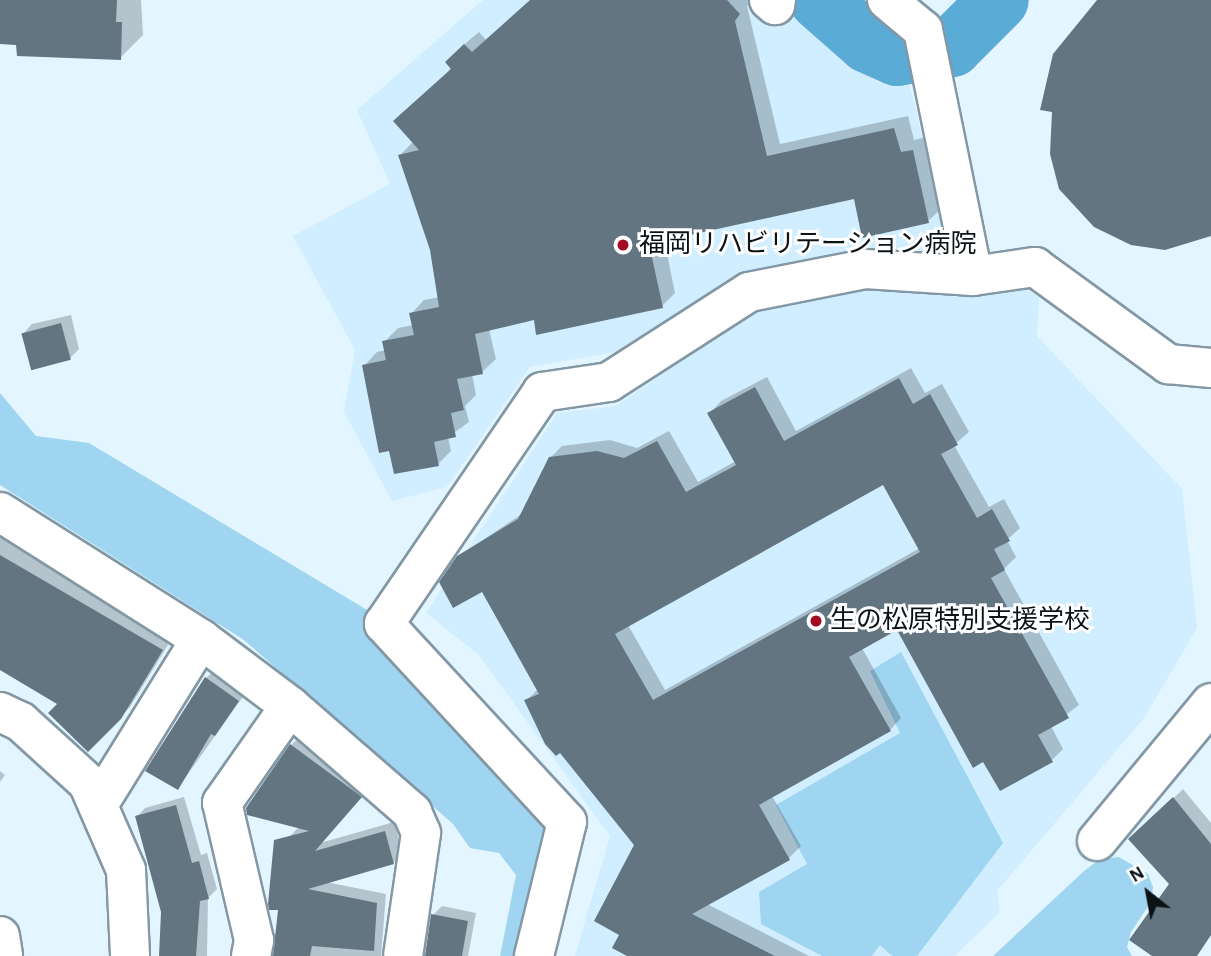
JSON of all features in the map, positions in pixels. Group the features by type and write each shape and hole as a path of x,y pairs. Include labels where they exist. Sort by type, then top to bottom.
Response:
{"street":[{"path":"887,0 923,30 973,276"},
{"path":"534,956 568,822 384,624 542,392 609,382 749,292 866,269 973,276 1035,267 1168,364 1211,368"},
{"path":"0,512 201,639 290,706 412,812 421,833 403,956"},
{"path":"98,805 201,639"},
{"path":"1097,841 1211,703"},
{"path":"251,956 254,940 222,803 290,706"},
{"path":"0,712 21,722 88,783 126,870 130,956"},
{"path":"0,936 3,956"}],"shaded area":[{"name":"福岡リハビリテーション病院","path":"483,0 782,0 860,64 907,74 952,261 846,254 632,349 530,367 447,487 392,501 344,412 355,350 293,236 390,184 357,110"},
{"name":"生の松原特別支援学校","path":"875,288 956,297 1028,290 1039,298 1037,336 1182,489 1197,628 1144,718 997,891 1000,912 955,956 575,956 610,836 478,654 426,613 557,413 616,406 753,312"},
{"path":"0,393 36,436 89,443 372,613 364,630 551,820 523,956 500,956 516,875 499,853 470,848 453,824 244,640 0,485"},
{"path":"901,652 1003,843 917,956 892,956 880,945 872,956 822,956 761,924 759,892 807,864 776,805 900,733 870,671"},
{"path":"1119,857 1148,874 1153,887 1151,902 1131,932 1127,947 1132,956 993,956 1084,871 1100,859"}],"building":[{"path":"0,0 117,0 116,22 122,22 121,60 17,56 16,45 0,44"},
{"name":"福岡リハビリテーション病院","path":"530,0 727,0 740,14 735,21 767,156 894,128 901,152 913,150 929,223 862,238 854,199 649,244 663,308 536,335 534,320 475,334 483,374 457,379 464,410 451,413 456,437 434,442 439,466 394,474 389,451 379,453 362,365 386,360 382,341 414,335 409,313 439,307 430,250 398,155 419,150 393,121 451,69 445,62 464,44 472,52"},
{"path":"1097,0 1211,0 1211,236 1165,250 1131,245 1094,227 1059,189 1050,154 1052,112 1040,110 1053,54"},
{"path":"61,323 71,360 31,370 21,334"},
{"path":"899,378 913,404 930,394 958,445 941,454 977,518 992,509 1010,541 994,549 1005,570 991,578 1069,718 1038,735 1053,762 1000,791 983,762 973,768 897,630 849,657 891,731 759,805 790,860 692,914 775,956 627,956 612,948 619,935 594,921 634,845 560,753 556,756 545,744 524,700 539,694 482,592 453,608 439,582 457,556 518,519 549,457 597,451 624,458 657,441 686,492 736,465 707,413 755,387 784,441","holes":["883,485 920,552 653,700 615,634"]},
{"path":"0,555 163,650 121,719 88,752 48,713 57,704 0,670"},
{"path":"205,677 239,701 215,736 211,734 178,790 145,771"},
{"path":"290,744 362,797 315,851 385,831 394,864 308,889 377,903 374,951 312,946 310,956 273,956 278,910 269,910 268,904 274,840 309,831 247,815 246,808"},
{"path":"1173,797 1211,844 1211,935 1197,956 1152,956 1129,940 1169,884 1128,839"},
{"path":"176,805 192,863 199,861 209,899 200,901 196,956 159,956 161,912 135,816"},
{"path":"431,914 468,921 462,956 425,956"}],"waterway":[{"path":"819,0 868,43 897,56 952,47 999,0"}],"place":[{"name":"福岡リハビリテーション病院","path":"623,245"},
{"name":"生の松原特別支援学校","path":"816,621"}]}
